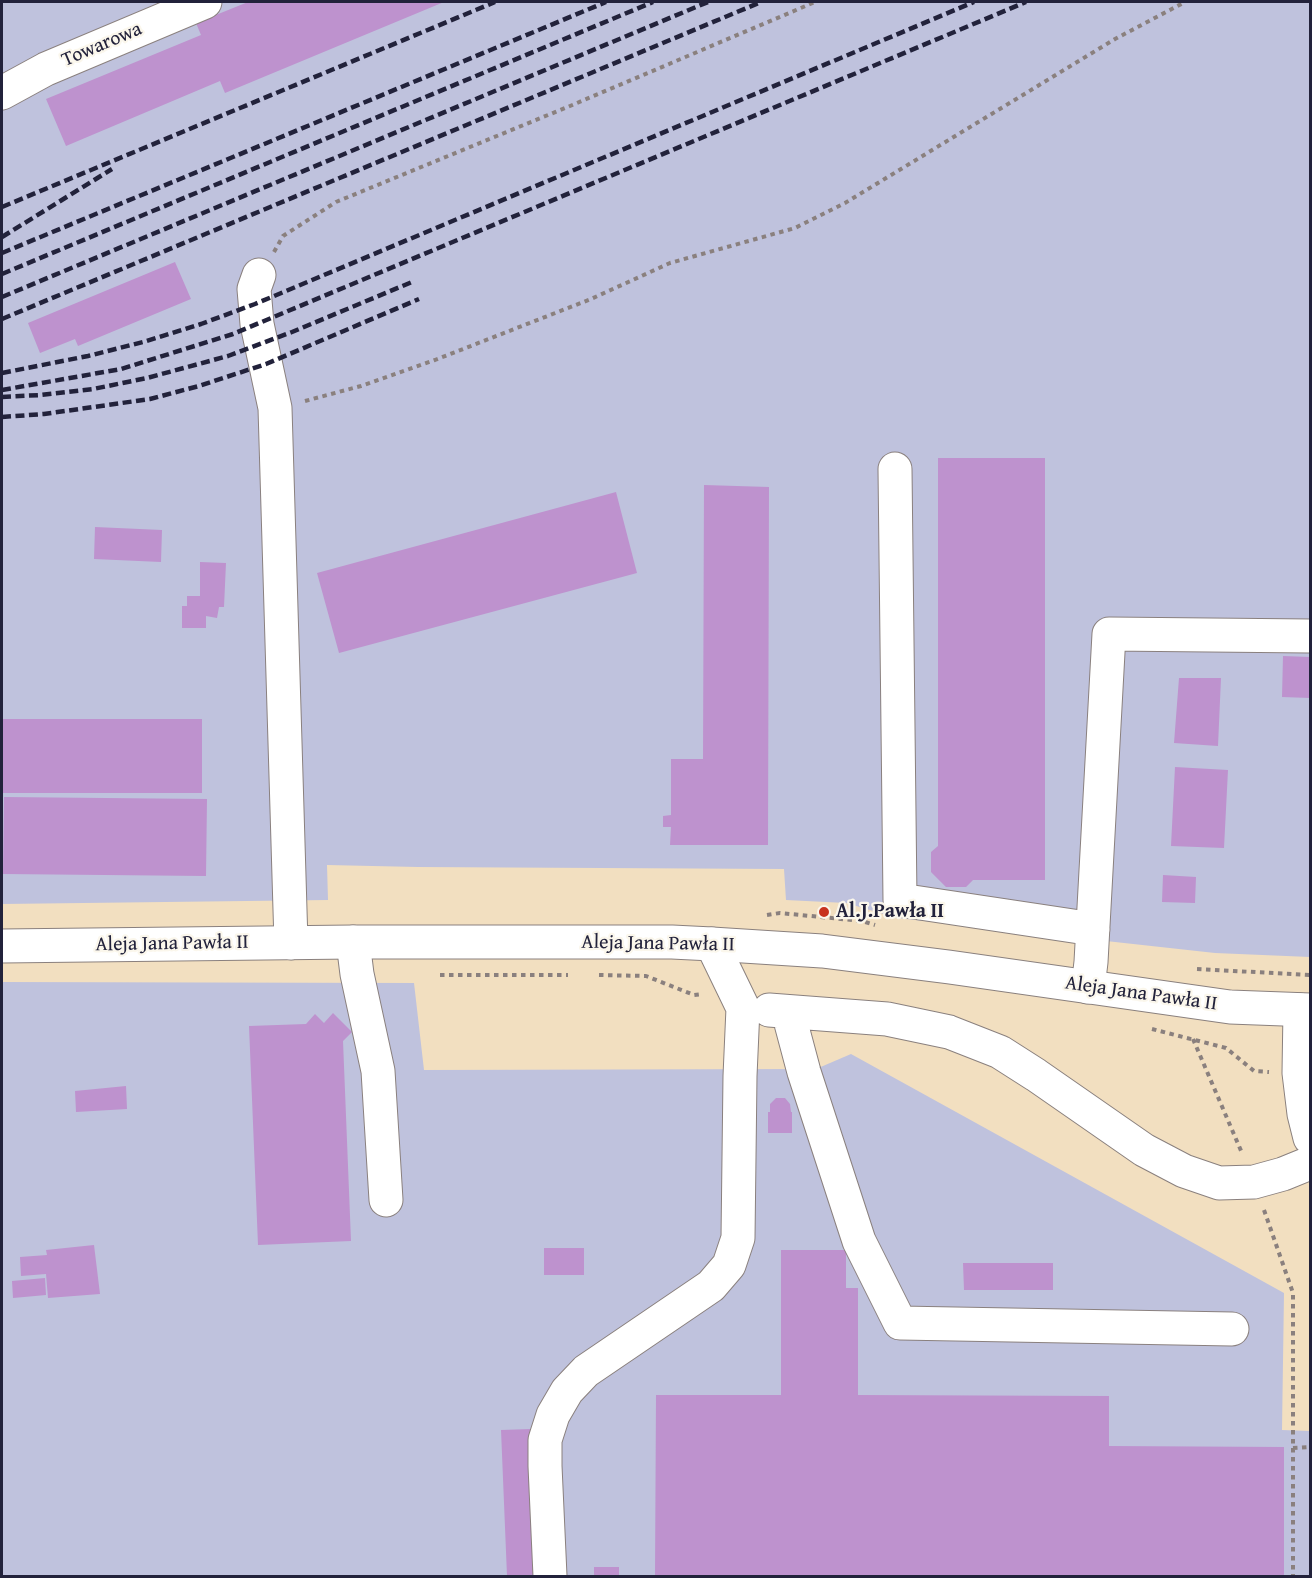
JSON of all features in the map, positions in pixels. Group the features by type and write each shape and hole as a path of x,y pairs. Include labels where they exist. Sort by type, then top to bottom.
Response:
{"main road":[{"name":"Towarowa","path":"2,93 46,69 205,2"},
{"path":"259,275 254,290 257,324 275,408 291,943"},
{"path":"895,469 900,900 1093,929"},
{"path":"1088,987 1109,634 1311,636"},
{"path":"353,942 357,974 378,1071 386,1200"},
{"name":"Aleja Jana Pawła II","path":"2,946 353,942 672,942 822,951 1230,1007 1305,1010"},
{"path":"550,1576 545,1466 546,1440 553,1415 567,1391 586,1371 711,1286 729,1264 738,1238 739,998 712,944"},
{"path":"739,998 788,1012 887,1019 949,1032 999,1052 1144,1150 1184,1171 1220,1183 1254,1182 1311,1163"},
{"path":"1305,1010 1299,1073 1304,1114 1311,1138"},
{"path":"788,1012 804,1072 859,1241 900,1323 1232,1329"}],"path":[{"path":"259,275 283,236 336,202 815,2"},
{"path":"275,408 361,386 446,356 591,299 669,263 795,228 845,202 1115,39 1185,2"},
{"path":"435,975 572,975"},
{"path":"594,975 646,976 694,995 739,998"},
{"path":"1147,1028 1226,1048 1254,1071 1299,1073"},
{"path":"1193,1039 1254,1182 1293,1293 1293,1576"},
{"path":"1293,1448 1311,1447"}],"shaded area":[{"path":"2,2 1310,2 1310,957 1215,953 897,918 846,903 786,900 784,869 327,865 328,900 2,904"},
{"path":"2,982 414,983 424,1070 816,1069 851,1054 1284,1293 1282,1430 1310,1431 1310,1576 2,1576"}],"building":[{"path":"248,2 444,2 225,93 220,81 66,146 46,99 201,35 196,23"},
{"path":"175,262 191,299 78,346 75,339 40,353 28,323"},
{"path":"938,458 1045,458 1045,880 973,880 966,887 946,887 931,872 931,852 938,846"},
{"path":"704,485 769,487 768,845 670,845 671,827 663,827 663,816 671,815 671,759 703,759"},
{"path":"616,492 637,573 339,653 317,573"},
{"path":"95,527 162,530 161,562 94,559"},
{"path":"200,562 226,563 224,607 219,607 217,618 206,616 206,628 182,628 182,606 187,606 187,596 200,596"},
{"path":"1283,656 1310,657 1310,698 1282,697"},
{"path":"1179,678 1221,678 1218,746 1174,743"},
{"path":"2,719 202,719 202,793 2,793"},
{"path":"1175,767 1228,770 1224,848 1171,846"},
{"path":"4,797 207,799 206,876 3,874"},
{"path":"1163,875 1196,877 1195,903 1162,902"},
{"path":"333,1013 352,1032 343,1041 351,1241 258,1245 249,1026 306,1024 315,1014 324,1023"},
{"path":"126,1086 127,1109 76,1112 75,1091"},
{"path":"776,1098 785,1098 790,1104 792,1133 768,1133 768,1112 770,1112 770,1104"},
{"path":"94,1245 100,1294 48,1298 46,1274 21,1276 20,1257 47,1255 46,1250"},
{"path":"544,1248 584,1248 584,1275 544,1275"},
{"path":"781,1250 846,1250 846,1288 858,1288 858,1395 1109,1396 1109,1446 1284,1447 1284,1576 655,1576 656,1395 781,1395"},
{"path":"963,1263 1053,1263 1053,1290 964,1290"},
{"path":"45,1278 46,1295 13,1298 12,1281"},
{"path":"531,1429 537,1576 507,1576 501,1430"},
{"path":"594,1567 619,1567 619,1576 594,1576"}],"railway":[{"path":"2,207 495,2"},
{"path":"2,253 606,2"},
{"path":"2,274 653,2"},
{"path":"2,297 708,2"},
{"path":"2,319 761,2"},
{"path":"2,373 88,356 143,342 255,304 974,2"},
{"path":"2,390 121,369 233,334 1026,2"},
{"path":"2,237 112,169"},
{"path":"2,397 93,389 147,378 228,356 412,282"},
{"path":"2,417 44,414 150,399 199,386 266,364 419,299"}],"place":[{"name":"Al.J.Pawła II","path":"824,912"}]}
